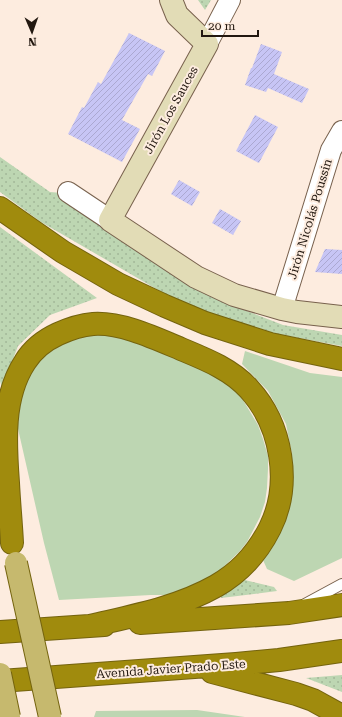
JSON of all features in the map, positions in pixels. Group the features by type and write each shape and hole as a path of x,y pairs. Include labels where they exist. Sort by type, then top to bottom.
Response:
{"highway":[{"path":"0,208 63,252 118,284 164,306 205,323 270,344 342,359"},
{"path":"14,553 7,466 7,419 12,391 20,371 32,352 42,343 52,337 77,327 92,324 119,326 213,362 249,388 269,418 275,432 278,444 281,473 279,499 271,527 257,550 246,563 227,579 200,594 161,608 90,626"},
{"path":"0,632 203,620 289,613 342,605"},
{"name":"Avenida Javier Prado Este","path":"0,681 193,668 279,660 342,651"},
{"path":"193,668 296,694 313,700 342,716"}],"main road":[{"path":"14,553 50,717"},
{"path":"0,674 9,717"}],"street":[{"path":"171,0 176,15 207,44"},
{"name":"Jirón Los Sauces","path":"110,220 230,0"},
{"name":"Jirón Nicolás Poussin","path":"282,309 331,150 342,131"},
{"path":"68,192 196,277 234,295 282,309 342,317"}],"lane":[{"path":"289,613 342,584"}],"green space":[{"path":"198,0 211,0 205,10"},
{"path":"0,157 50,192 62,193 229,304 283,325 342,335 342,346 277,334 184,305 41,222 0,192"},
{"path":"0,227 97,298 50,315 18,346 2,388 0,381"},
{"path":"89,334 116,336 145,345 220,378 233,387 243,400 258,425 268,456 267,488 265,502 260,517 247,542 239,552 216,574 202,584 168,595 59,600 44,543 16,420 18,395 35,365 47,354 75,338"},
{"path":"245,351 310,373 342,377 342,558 294,581 267,569 263,560 282,529 290,483 292,454 286,424 268,391 242,364"},
{"path":"241,579 274,587 277,591 221,598 221,593"},
{"path":"342,675 342,692 306,678"},
{"path":"197,710 245,717 94,717 96,711"}],"building":[{"path":"129,33 165,51 152,76 148,74 122,120 140,129 122,162 68,134 82,107 84,108 98,82 101,84"},
{"path":"261,44 282,52 274,74 309,89 302,103 268,88 266,92 245,85"},
{"path":"255,115 278,127 259,163 236,151"},
{"path":"179,180 200,192 192,206 171,194"},
{"path":"220,209 241,221 233,235 212,223"},
{"path":"325,249 342,250 342,274 315,272"}]}
